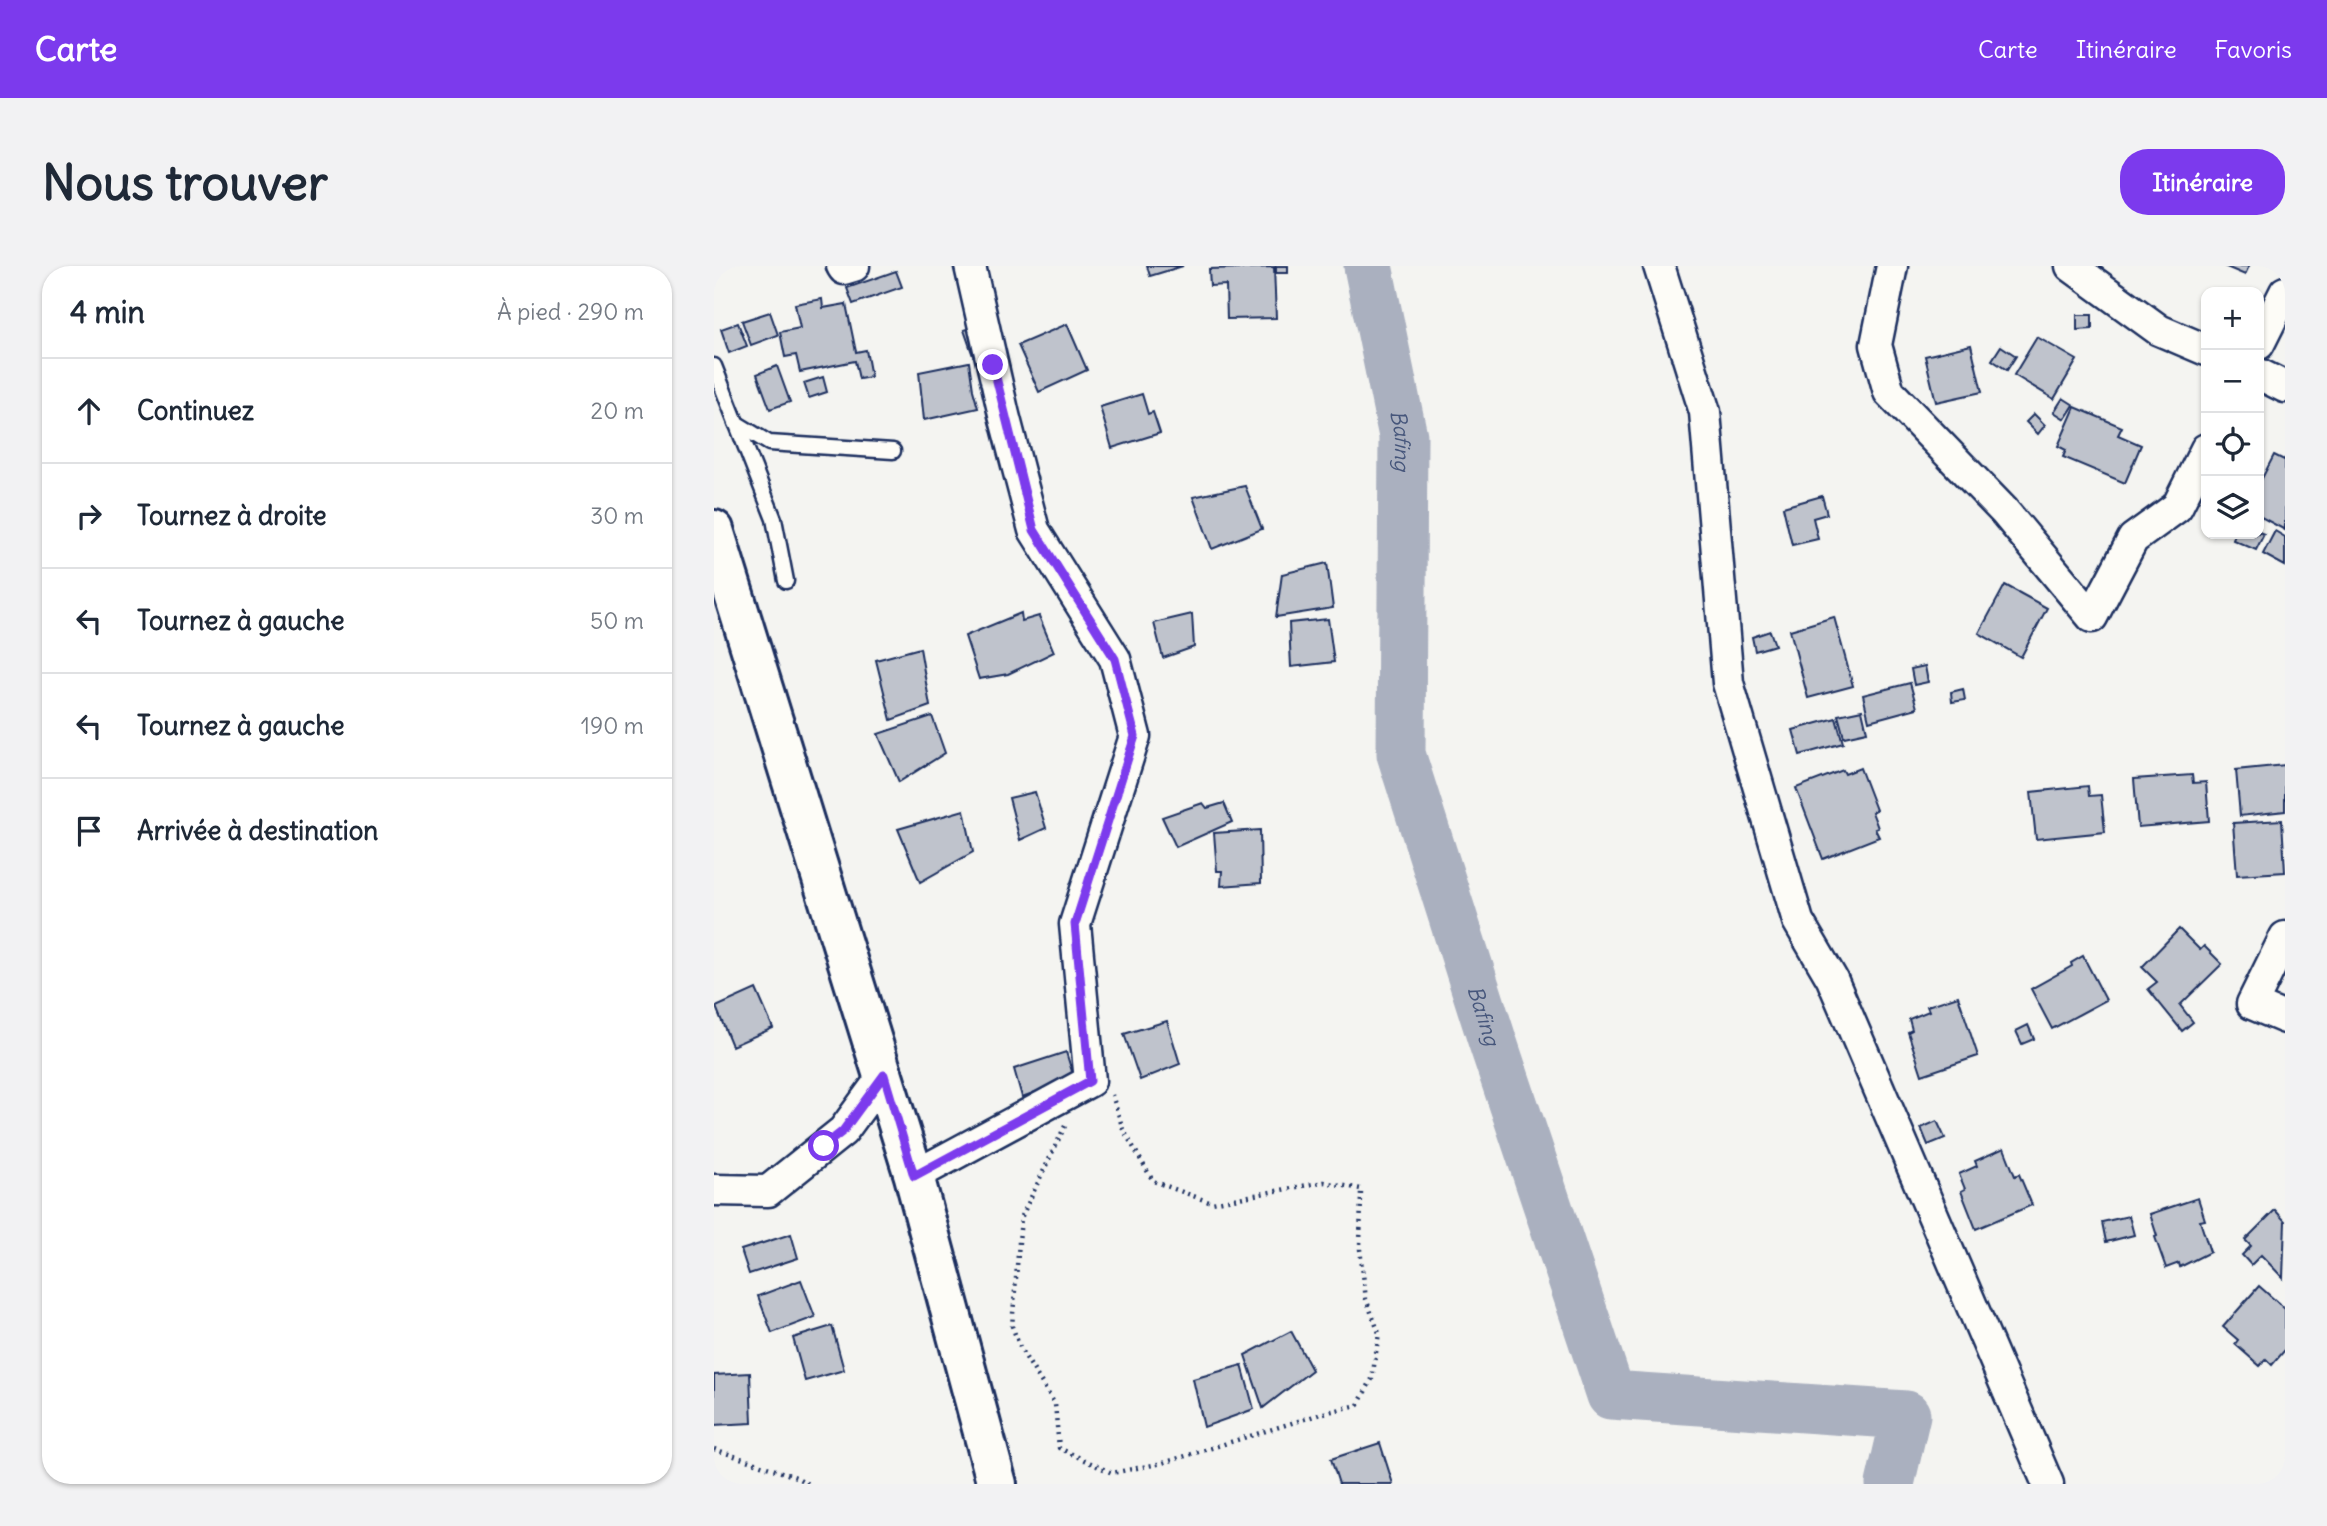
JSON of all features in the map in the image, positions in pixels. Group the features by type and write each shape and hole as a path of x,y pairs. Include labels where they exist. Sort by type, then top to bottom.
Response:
{"main road":[{"path":"714,530 914,1176 997,1484"}],"street":[{"path":"842,266 854,266"},
{"path":"914,1176 1090,1081 1075,924 1135,736 1115,659 1034,530 970,266"},
{"path":"1659,266 1705,412 1728,683 1798,921 1832,979 2048,1484"},
{"path":"1892,266 1876,345 1889,391 2004,511 2092,617 2133,539 2177,507 2201,459"},
{"path":"2071,266 2159,330 2201,348"},
{"path":"2264,334 2285,292"},
{"path":"2264,376 2285,387"},
{"path":"2285,937 2252,1004 2285,1018"},
{"path":"714,1190 768,1191 843,1131 884,1075"}],"lane":[{"path":"714,366 774,519 786,580"},
{"path":"736,423 769,443 893,451"}],"path":[{"path":"1067,1122 1021,1218 1012,1326 1021,1350 1055,1405 1059,1448 1112,1473 1185,1457 1357,1405 1372,1379 1379,1333 1366,1299 1360,1250 1361,1189 1324,1182 1212,1203 1153,1181 1123,1129 1111,1093"},
{"path":"714,1449 796,1477 808,1484"}],"building":[{"path":"1147,266 1183,266 1150,276"},
{"path":"1276,266 1288,266 1288,273 1276,273"},
{"path":"2224,266 2249,266 2245,275"},
{"path":"1274,267 1276,318 1227,319 1226,285 1210,286 1209,269"},
{"path":"896,271 902,287 853,304 847,288"},
{"path":"822,299 823,308 846,304 856,352 866,350 871,377 859,379 855,361 800,372 796,355 785,357 780,332 800,328 795,304"},
{"path":"770,312 778,335 751,345 742,321"},
{"path":"2077,315 2092,315 2092,329 2077,330"},
{"path":"738,323 747,346 729,353 721,329"},
{"path":"1067,324 1087,370 1039,392 1018,345"},
{"path":"973,327 982,352 973,356 964,330"},
{"path":"2037,337 2077,360 2054,399 2014,375"},
{"path":"1971,345 1982,392 1936,402 1925,356"},
{"path":"2001,346 2016,356 2007,370 1992,360"},
{"path":"969,362 978,408 924,420 919,372"},
{"path":"777,366 790,402 770,409 757,374"},
{"path":"823,377 827,392 809,398 804,383"},
{"path":"1142,394 1148,414 1153,412 1160,433 1112,448 1100,407"},
{"path":"2063,398 2074,405 2065,419 2054,412"},
{"path":"2075,407 2122,427 2118,435 2141,445 2125,483 2063,457 2066,450 2058,446"},
{"path":"2034,414 2045,425 2038,434 2026,422"},
{"path":"2274,455 2284,460 2285,458 2285,530 2264,519 2264,474"},
{"path":"1245,486 1262,529 1212,549 1193,497"},
{"path":"1822,496 1827,514 1813,518 1818,539 1792,545 1783,507"},
{"path":"2275,531 2285,537 2285,566 2263,554"},
{"path":"2233,539 2262,539 2256,550"},
{"path":"1327,563 1333,608 1276,617 1282,574"},
{"path":"2005,585 2047,608 2021,657 1979,633"},
{"path":"1021,613 1022,621 1039,616 1054,652 1008,674 979,679 965,636"},
{"path":"1192,614 1194,647 1163,658 1154,623"},
{"path":"1834,617 1853,686 1808,698 1790,630"},
{"path":"1328,619 1334,662 1291,667 1289,623"},
{"path":"1770,631 1775,645 1755,651 1752,637"},
{"path":"920,648 930,706 891,720 876,660"},
{"path":"1925,666 1928,682 1914,685 1911,669"},
{"path":"1910,683 1917,708 1869,721 1863,695"},
{"path":"1963,689 1965,700 1952,702 1951,692"},
{"path":"1862,710 1867,732 1844,737 1838,715"},
{"path":"932,716 945,753 899,782 878,734"},
{"path":"1836,718 1843,743 1800,755 1793,730"},
{"path":"2285,765 2285,811 2240,816 2236,770"},
{"path":"1860,768 1876,810 1872,812 1879,837 1823,859 1796,788 1843,770 1845,774"},
{"path":"2192,775 2193,783 2206,782 2209,821 2138,827 2134,779"},
{"path":"2088,786 2089,796 2101,795 2105,832 2036,839 2031,792"},
{"path":"1035,792 1046,828 1020,840 1009,798"},
{"path":"1203,803 1207,808 1224,803 1232,822 1176,847 1162,817"},
{"path":"964,810 973,852 920,882 898,829"},
{"path":"2282,820 2285,872 2237,875 2233,823"},
{"path":"1260,830 1261,883 1221,886 1222,871 1217,871 1214,833"},
{"path":"2179,929 2200,950 2204,946 2222,964 2180,1005 2193,1022 2182,1031 2148,989 2157,982 2142,967"},
{"path":"2083,956 2106,1000 2052,1029 2031,989 2072,966 2071,963"},
{"path":"756,989 773,1028 732,1046 716,1007"},
{"path":"1958,996 1978,1056 1922,1075 1908,1032 1912,1030 1909,1019 1929,1011 1927,1006"},
{"path":"1167,1021 1180,1064 1140,1080 1124,1034"},
{"path":"2028,1025 2034,1039 2022,1044 2016,1031"},
{"path":"1066,1052 1074,1078 1022,1097 1014,1069"},
{"path":"1937,1121 1945,1138 1928,1145 1921,1128"},
{"path":"2004,1148 2015,1176 2019,1174 2032,1205 1976,1229 1961,1191 1965,1189 1959,1174 1977,1166 1975,1161"},
{"path":"2198,1198 2205,1220 2200,1221 2210,1252 2180,1267 2179,1263 2166,1268 2150,1214"},
{"path":"2275,1210 2285,1221 2283,1278 2261,1255 2251,1265 2242,1255 2251,1246 2245,1240"},
{"path":"2129,1216 2134,1235 2106,1242 2102,1222"},
{"path":"791,1234 798,1258 749,1274 741,1250"},
{"path":"801,1280 815,1317 772,1333 758,1296"},
{"path":"2259,1286 2285,1309 2285,1350 2272,1365 2266,1359 2260,1366 2235,1344 2238,1340 2223,1327"},
{"path":"832,1326 844,1370 805,1381 793,1338"},
{"path":"1291,1331 1312,1370 1263,1408 1245,1355"},
{"path":"1242,1365 1254,1409 1204,1427 1193,1379"},
{"path":"750,1373 752,1423 714,1425 714,1375"},
{"path":"1380,1443 1393,1484 1339,1484 1331,1459"}],"waterway":[{"name":"Bafing","path":"1368,266 1403,436 1401,754 1492,1040 1611,1395 1906,1415 1890,1484"}],"route":[{"path":"824,1146 843,1131 884,1075 914,1176 1090,1081 1075,924 1135,736 1115,659 1034,530 993,365"}]}
